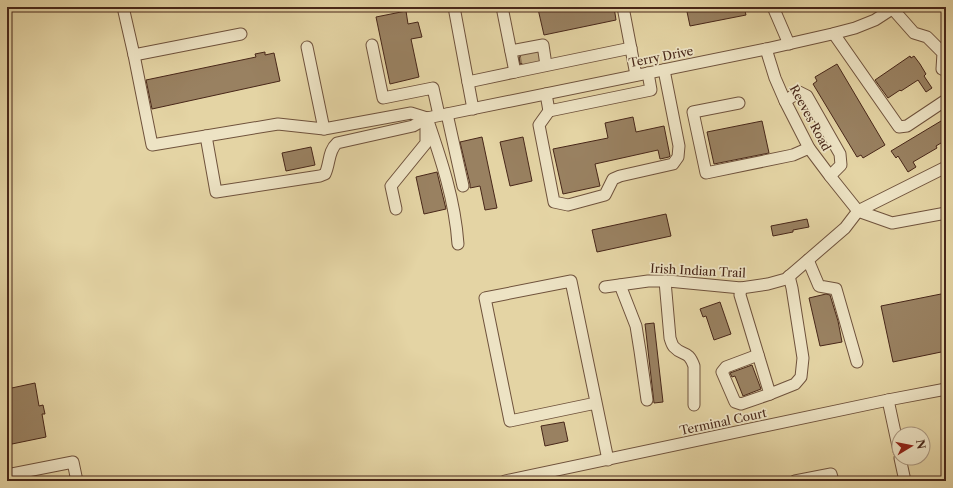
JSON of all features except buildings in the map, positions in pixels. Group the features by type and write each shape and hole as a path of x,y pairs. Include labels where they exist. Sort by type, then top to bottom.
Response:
{"street":[{"path":"123,7 152,145 278,124 324,129 411,113 426,118"},
{"path":"454,7 473,108"},
{"path":"502,7 515,72"},
{"path":"623,7 636,75"},
{"path":"773,7 789,44"},
{"path":"893,8 914,33 927,37 943,53 942,69 946,71"},
{"name":"Terry Drive","path":"426,118 834,34 875,20 893,8"},
{"path":"134,56 241,34"},
{"path":"834,34 899,127 907,126 946,100"},
{"path":"372,45 383,98 433,88 443,115 463,186"},
{"path":"307,47 324,129"},
{"path":"511,51 533,59 631,48"},
{"name":"Reeves Road","path":"766,49 775,78 810,148 858,211"},
{"path":"468,82 515,72 533,59"},
{"path":"648,73 651,90 549,111 539,125 554,202 568,204 605,195 613,179 620,176 674,164 678,157 679,146 664,70"},
{"path":"785,100 799,92 806,96 840,154 841,165 830,176"},
{"path":"546,94 549,111"},
{"path":"739,103 693,112 706,173 793,155 810,148"},
{"path":"206,136 216,192 320,176 325,174 328,169 332,147 337,143 414,126 426,118"},
{"path":"396,209 392,186 426,143 426,118"},
{"path":"426,118 452,199 458,244"},
{"path":"858,211 946,167"},
{"path":"858,211 892,223 946,213"},
{"name":"Irish Indian Trail","path":"605,287 648,281 665,281 741,288 768,284 789,276 845,228 858,211"},
{"path":"808,260 819,286 836,289 858,362"},
{"path":"758,355 726,367 722,372 735,402 742,404 770,394 795,384 801,377 803,358 789,276"},
{"path":"596,403 510,421 485,298 571,281 608,460"},
{"path":"665,281 670,338 673,346 679,352 685,353 689,356 694,366 694,405"},
{"path":"620,285 636,326 647,400"},
{"path":"741,288 740,295 770,394"},
{"name":"Terminal Court","path":"505,481 946,389"},
{"path":"888,400 894,426"},
{"path":"7,474 73,462 76,481"},
{"path":"902,466 905,481"},
{"path":"795,481 831,474 833,481"}],"tunnel":[{"path":"535,52 536,62"},
{"path":"526,54 528,64"}]}
